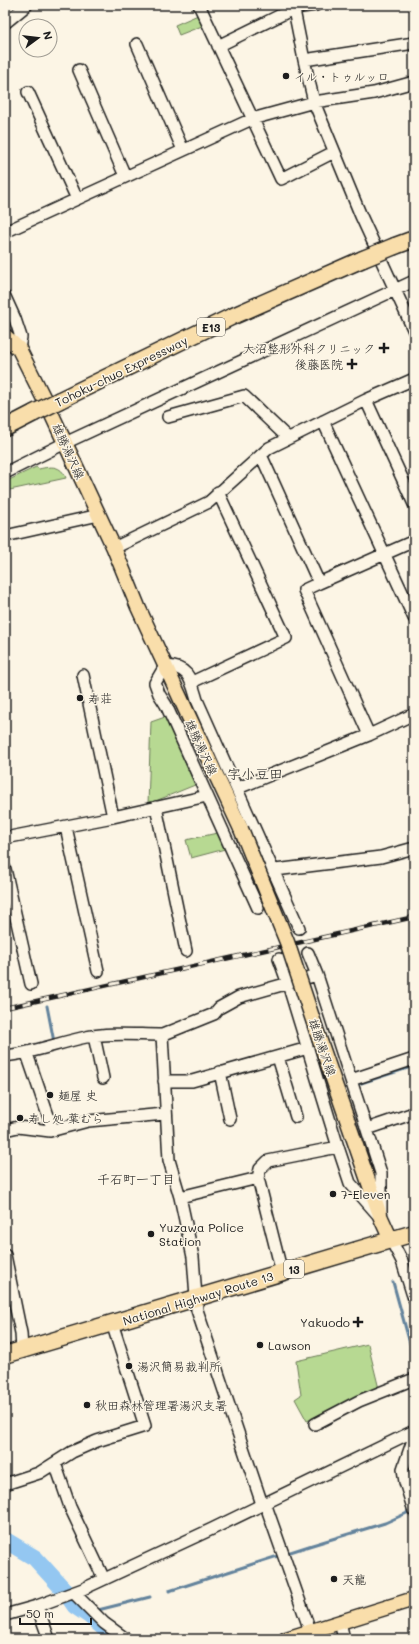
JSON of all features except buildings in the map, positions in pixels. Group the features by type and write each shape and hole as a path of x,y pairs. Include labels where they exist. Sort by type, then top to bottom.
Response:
{"highway":[{"name":"Tohoku-chuo Expressway","path":"5,428 231,317 363,259 414,239"},
{"name":"National Highway Route 13","path":"5,1355 414,1233"}],"main road":[{"name":"雄勝湯沢線","path":"5,336 19,349 34,376 114,548 138,607 241,829 287,942 381,1218 391,1240"},
{"path":"286,1639 312,1635 340,1622 414,1599"}],"street":[{"path":"5,8 9,5"},
{"path":"5,23 27,5"},
{"path":"199,5 252,119 282,179 334,152"},
{"path":"218,46 294,7 316,5"},
{"path":"294,7 314,102 394,290 414,331"},
{"path":"304,60 414,43"},
{"path":"137,44 183,150"},
{"path":"79,70 125,176"},
{"path":"5,232 252,119 314,102 374,93 414,82"},
{"path":"28,92 76,199"},
{"path":"5,473 65,443 414,281"},
{"path":"5,296 21,337 19,349"},
{"path":"114,548 208,502 269,448 323,420 414,379"},
{"path":"168,417 244,396 288,438"},
{"path":"366,400 414,504"},
{"path":"323,420 414,618"},
{"path":"261,455 319,584"},
{"path":"192,682 286,638 218,492"},
{"path":"5,536 99,516"},
{"path":"369,734 304,590 414,540"},
{"path":"258,908 166,705 159,694 155,682 165,666 176,666 182,669 192,682 197,700 238,788 299,928"},
{"path":"83,675 113,817"},
{"path":"238,788 414,714"},
{"path":"5,838 66,827 207,796"},
{"path":"156,807 186,951"},
{"path":"66,827 98,971"},
{"path":"244,875 380,857 414,848"},
{"path":"5,869 31,984"},
{"path":"308,952 318,975 381,1173 381,1218"},
{"path":"279,959 350,1183 381,1218"},
{"path":"5,1056 27,1054 86,1037 107,1035 162,1035 214,1014 219,1008 239,997 318,975"},
{"path":"162,1035 165,1114 169,1160 180,1197 193,1257 197,1310 263,1504 286,1560 312,1635"},
{"path":"94,1036 103,1078"},
{"path":"164,1081 192,1081 308,1048"},
{"path":"27,1054 53,1130"},
{"path":"278,1057 296,1117"},
{"path":"351,1080 414,1059"},
{"path":"220,1072 230,1119"},
{"path":"367,1129 414,1113"},
{"path":"5,1130 18,1127 53,1130 88,1120 165,1114"},
{"path":"282,1273 258,1178 260,1169 268,1161 338,1147"},
{"path":"180,1197 258,1178"},
{"path":"391,1240 402,1261 414,1299"},
{"path":"5,1255 21,1333 22,1350"},
{"path":"5,1484 39,1473 72,1452 97,1441 145,1426 112,1323"},
{"path":"315,1424 358,1401 414,1379"},
{"path":"5,1615 74,1593 412,1434"},
{"path":"412,1434 403,1469 405,1482 414,1511"},
{"path":"55,1463 70,1507 104,1579"},
{"path":"74,1593 104,1623 126,1639"},
{"path":"37,1606 49,1639"},
{"path":"340,1622 344,1639"}],"green space":[{"path":"198,15 202,26 179,35 175,25"},
{"path":"36,467 39,469 51,467 58,469 66,478 5,491 5,482"},
{"path":"165,717 195,785 148,804 151,722"},
{"path":"217,833 225,849 191,858 186,840"},
{"path":"368,1344 379,1389 307,1421 295,1399 301,1395 296,1361"}],"waterway":[{"path":"47,1006 54,1042"},
{"path":"355,1085 414,1066"},
{"path":"393,1282 414,1358"},
{"path":"169,1591 385,1523 407,1513 407,1506"},
{"path":"5,1540 35,1558 64,1590 75,1606 105,1629"},
{"path":"98,1610 150,1597"}],"railway":[{"path":"5,1008 414,917"}],"place":[{"name":"イル・トゥルッロ","path":"286,76"},
{"name":"大沼整形外科クリニック","path":"384,348"},
{"name":"後藤医院","path":"352,364"},
{"name":"寿荘","path":"80,698"},
{"name":"麺屋 史","path":"50,1095"},
{"name":"寿し処 葉むら","path":"20,1118"},
{"name":"7-Eleven","path":"333,1194"},
{"name":"Yuzawa Police Station","path":"151,1234"},
{"name":"Yakuodo","path":"358,1322"},
{"name":"Lawson","path":"260,1345"},
{"name":"湯沢簡易裁判所","path":"129,1366"},
{"name":"秋田森林管理署湯沢支署","path":"87,1405"},
{"name":"天龍","path":"334,1579"}],"district":[{"name":"字小豆田","path":"255,773"},
{"name":"千石町一丁目","path":"136,1178"}]}
